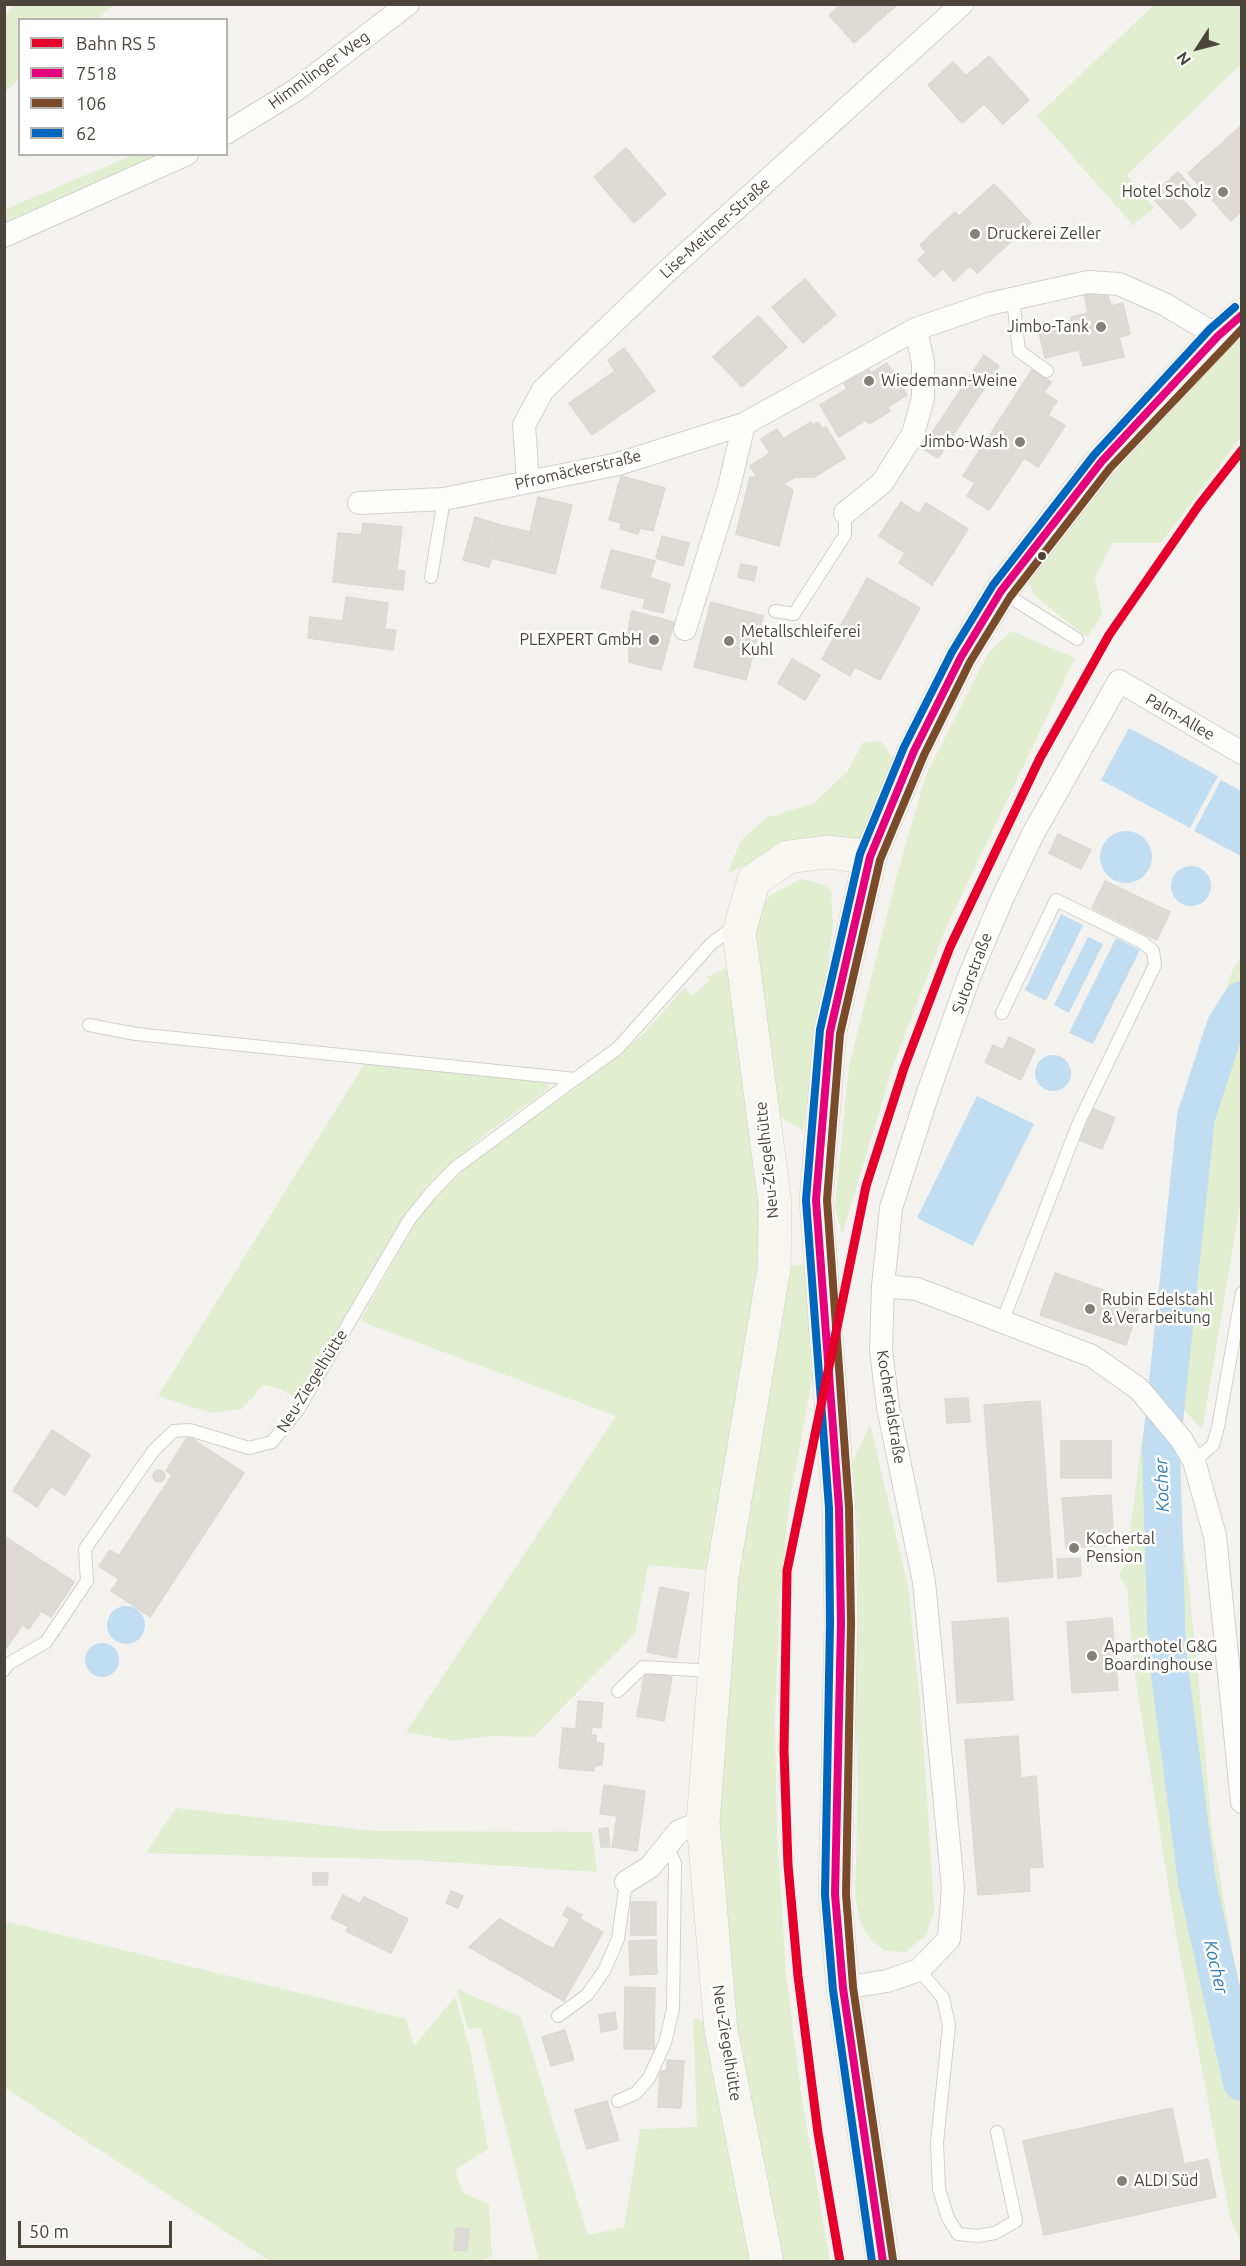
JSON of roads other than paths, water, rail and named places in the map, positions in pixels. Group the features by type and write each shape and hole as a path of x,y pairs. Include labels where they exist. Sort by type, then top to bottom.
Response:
{"street":[{"name":"Himmlinger Weg","path":"228,132 296,90 408,4"},
{"name":"Lise-Meitner-Straße","path":"528,482 524,425 543,390 642,294 962,4"},
{"path":"4,236 183,156"},
{"name":"Pfromäckerstraße","path":"359,503 444,499 618,464 744,424 916,329 989,304 1088,282 1119,285 1164,304 1230,326"},
{"path":"883,2262 843,1988 835,1893 841,1623 839,1508 816,1200 830,1032 870,857 914,750 962,657 1001,591 1102,461 1230,326"},
{"path":"845,513 882,483 913,434 923,398 923,363 916,329"},
{"path":"686,629 728,491 744,424"},
{"name":"Palm-Allee","path":"1119,681 1242,753"},
{"name":"Sutorstraße","path":"883,1286 891,1208 969,976 1033,834 1119,681"},
{"name":"Neu-Ziegelhütte","path":"767,2262 722,2030 703,1822 723,1577 774,1268 775,1204 739,932 753,880 788,857 828,852 870,857"},
{"path":"883,1286 917,1289 1092,1356 1138,1389 1181,1439 1194,1461 1215,1536 1242,1802"},
{"name":"Kochertalstraße","path":"843,1988 887,1981 919,1970 949,1939 953,1888 924,1582 888,1407 881,1350 883,1286"},
{"path":"626,1882 650,1867 679,1832 703,1822"}],"lane":[{"path":"1013,299 1019,351 1047,371"},
{"path":"431,577 444,499"},
{"path":"775,611 794,614 845,535 845,513"},
{"path":"1001,591 1077,639"},
{"path":"1002,1012 1056,900 1142,942 1153,951 1155,965 1079,1122 1002,1320"},
{"name":"Neu-Ziegelhütte","path":"4,1670 9,1664 45,1642 87,1581 85,1550 154,1450 174,1431 190,1430 249,1448 272,1442 298,1410 409,1220 430,1194 455,1168 617,1049 711,944 724,934 739,932"},
{"path":"89,1025 136,1034 575,1079"},
{"path":"1194,1461 1213,1445 1242,1293"},
{"path":"618,1691 643,1666 714,1671"},
{"path":"618,2101 636,2093 649,2078 665,2043 672,2009 675,1863 667,1846"},
{"path":"558,2016 587,1995 604,1971 618,1939 626,1882"},
{"path":"919,1970 943,1998 949,2025 937,2143 939,2189 948,2218 958,2234 987,2234 1016,2221 997,2132"}],"water":[{"path":"1129,728 1218,776 1190,828 1101,780"},
{"path":"1221,780 1241,791 1241,856 1194,831"},
{"path":"1126,831 1136,833 1144,839 1150,847 1152,857 1150,867 1144,875 1136,881 1126,883 1116,881 1108,875 1102,867 1100,857 1102,847 1108,839 1116,833"},
{"path":"1191,866 1199,867 1205,872 1210,878 1210,894 1205,900 1199,905 1191,906 1183,905 1177,900 1172,894 1171,886 1172,878 1177,872 1183,867"},
{"path":"1061,914 1083,925 1046,1001 1025,990"},
{"path":"1088,937 1103,944 1069,1013 1054,1005"},
{"path":"1116,938 1140,950 1093,1044 1069,1033"},
{"path":"1053,1055 1066,1060 1071,1073 1066,1086 1053,1091 1040,1086 1035,1073 1040,1060"},
{"path":"977,1096 1034,1124 973,1246 917,1218"},
{"path":"126,1606 139,1612 145,1625 139,1638 126,1644 113,1638 107,1625 113,1612"},
{"path":"102,1643 114,1648 119,1660 114,1672 102,1677 90,1672 85,1660 90,1648"}],"waterway":[{"name":"Kocher","path":"1242,1000 1226,1025 1196,1117 1161,1449 1167,1651 1197,1882 1242,2082"}],"place":[{"name":"Hotel Scholz","path":"1223,192"},
{"name":"Druckerei Zeller","path":"975,234"},
{"name":"Jimbo-Tank","path":"1101,327"},
{"name":"Wiedemann-Weine","path":"869,381"},
{"name":"Jimbo-Wash","path":"1020,442"},
{"name":"PLEXPERT GmbH","path":"654,640"},
{"name":"Metallschleiferei Kuhl","path":"729,641"},
{"name":"Rubin Edelstahl & Verarbeitung","path":"1090,1309"},
{"name":"Kochertal Pension","path":"1074,1548"},
{"name":"Aparthotel G&G Boardinghouse","path":"1092,1656"},
{"name":"ALDI Süd","path":"1122,2181"}]}
